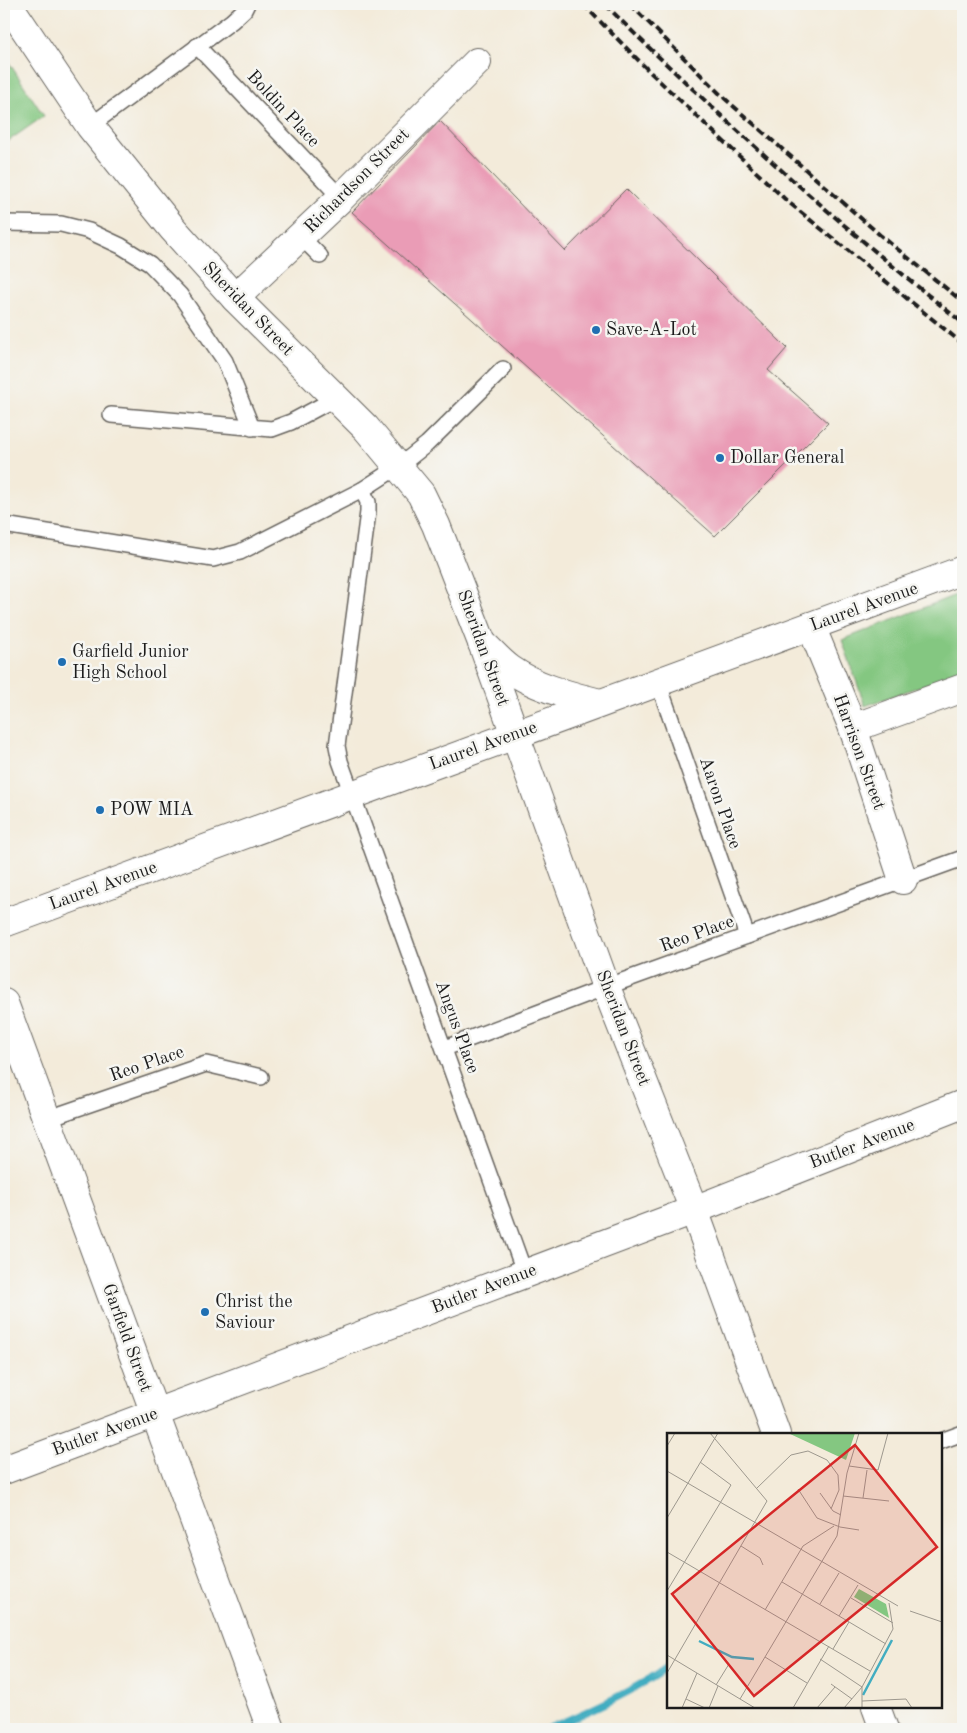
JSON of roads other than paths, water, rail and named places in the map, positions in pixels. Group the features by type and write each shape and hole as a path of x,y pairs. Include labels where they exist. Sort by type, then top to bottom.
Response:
{"street":[{"name":"Sheridan Street","path":"8,4 90,126 173,229 235,298 366,428 421,494 436,524 482,643 606,987 694,1210 776,1433"},
{"name":"Richardson Street","path":"235,298 302,237 477,62"},
{"name":"Laurel Avenue","path":"4,923 963,570"},
{"name":"Harrison Street","path":"811,626 852,728 904,880"},
{"path":"482,643 509,668 531,682 565,694 600,703"},
{"path":"852,728 963,688"},
{"name":"Garfield Street","path":"4,1003 271,1729"},
{"name":"Butler Avenue","path":"4,1470 694,1210 963,1104"},
{"path":"876,1708 884,1729"}],"lane":[{"path":"90,126 232,21 244,10 247,4"},
{"name":"Boldin Place","path":"197,46 341,198"},
{"path":"4,223 61,224 89,232 121,246 150,264 180,295 225,361 252,428"},
{"path":"302,237 320,256"},
{"path":"4,526 213,559 240,552 362,490 399,466 432,439 502,369"},
{"path":"111,415 272,429 291,422 336,398"},
{"name":"Angus Place","path":"362,490 368,502 368,512 337,746 340,761 525,1274"},
{"name":"Aaron Place","path":"658,682 747,936"},
{"name":"Reo Place","path":"445,1048 606,987 963,858"},
{"name":"Reo Place","path":"46,1119 206,1064 261,1077"},
{"path":"942,1441 963,1433"}],"waterway":[{"path":"548,1729 625,1693 667,1668"}],"railway":[{"path":"583,4 651,73 787,201 963,344"},
{"path":"605,4 672,70 775,164 836,218 963,323"},
{"path":"630,4 723,97 880,235 963,302"}],"place":[{"name":"Save-A-Lot","path":"596,330"},
{"name":"Dollar General","path":"720,458"},
{"name":"Garfield Junior High School","path":"62,662"},
{"name":"POW MIA","path":"100,810"},
{"name":"Christ the Saviour","path":"205,1312"}]}
